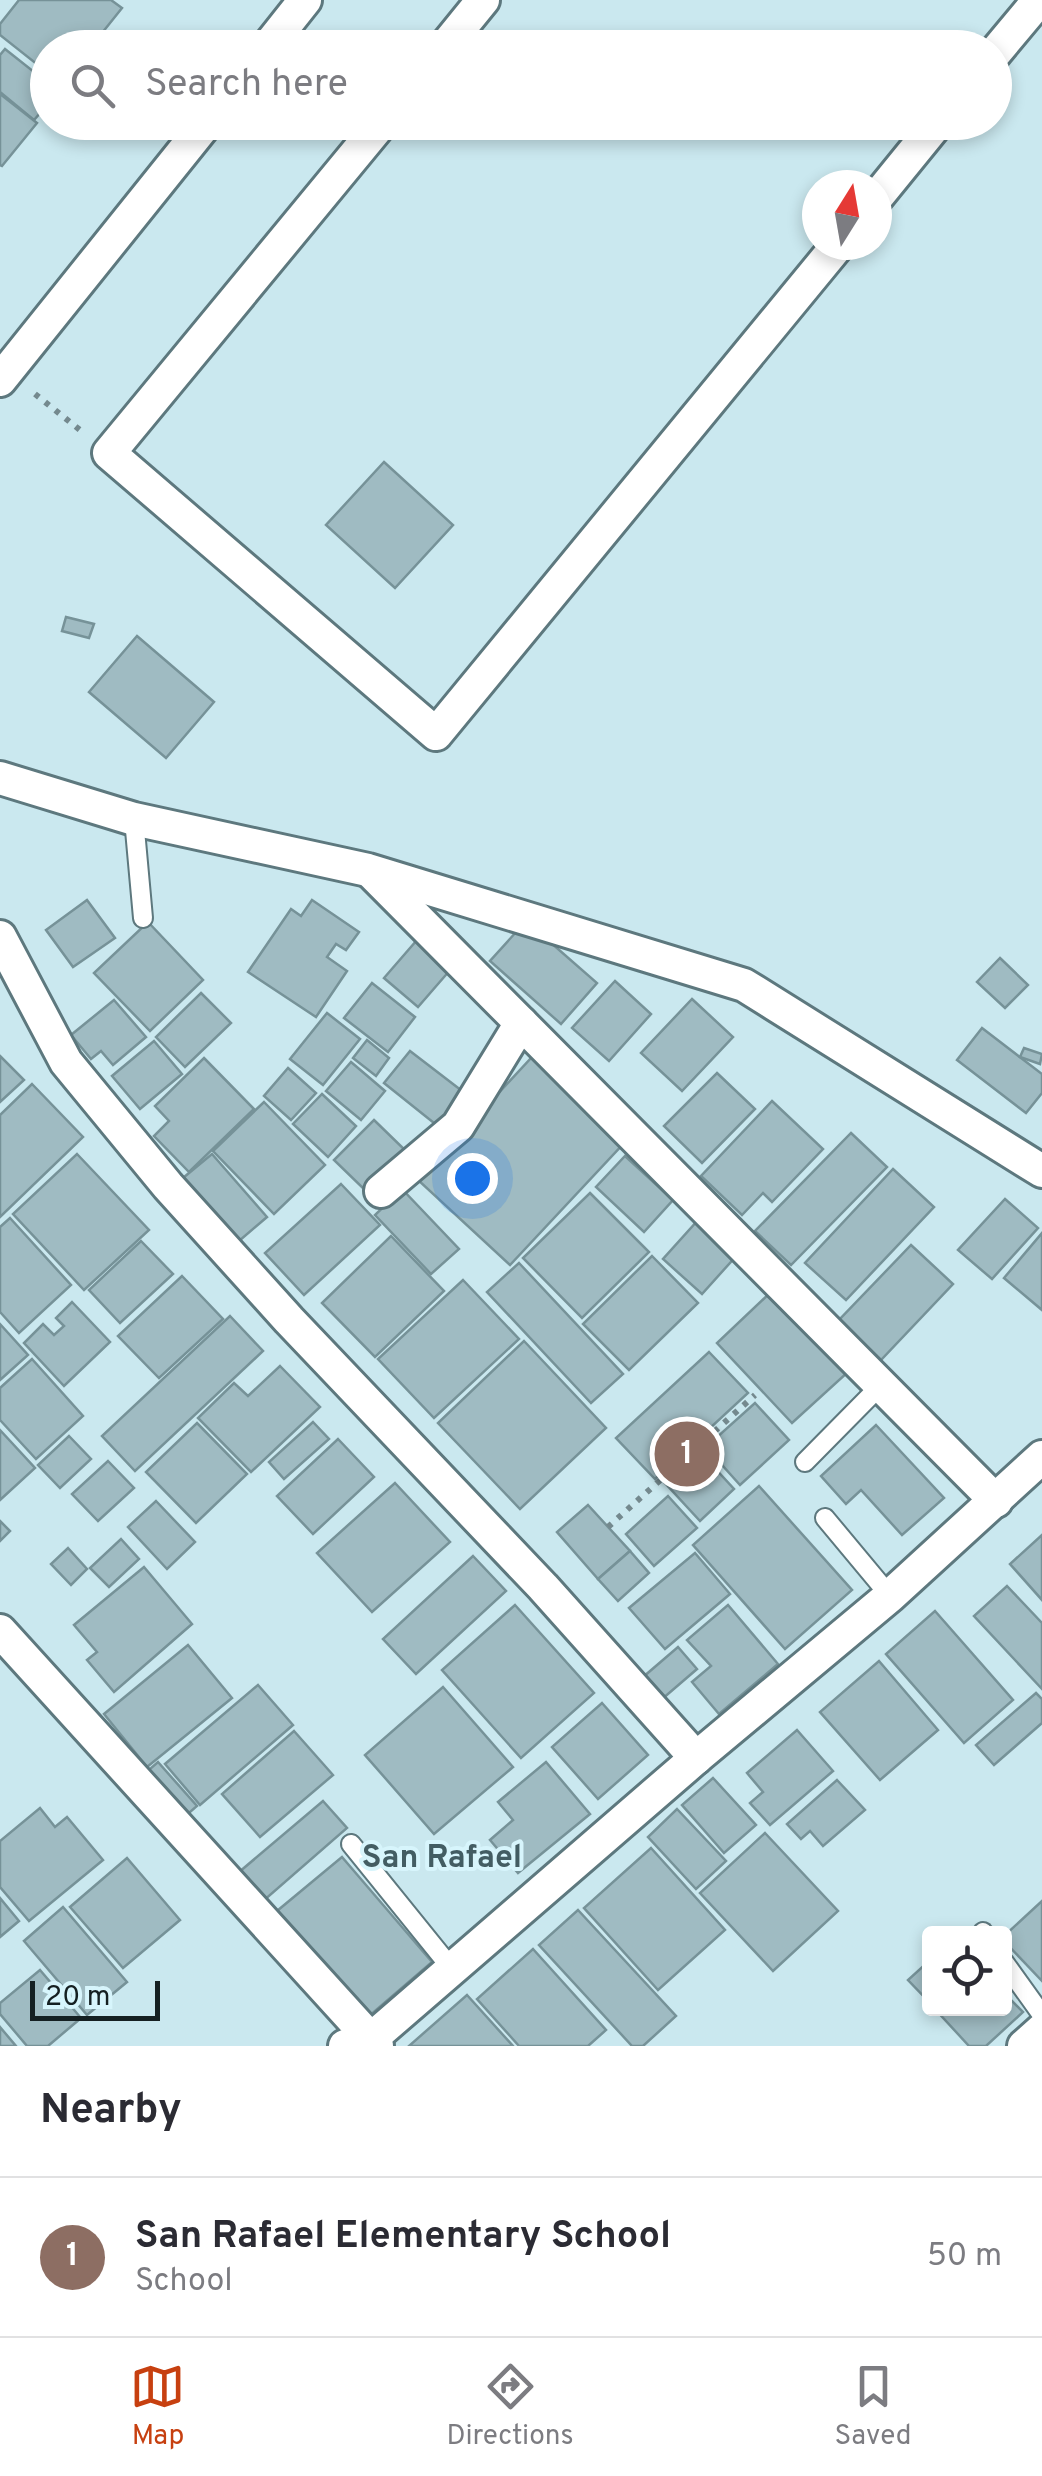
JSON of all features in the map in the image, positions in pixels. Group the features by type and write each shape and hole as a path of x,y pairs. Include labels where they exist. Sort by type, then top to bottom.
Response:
{"street":[{"path":"281,30 305,0"},
{"path":"459,30 483,0"},
{"path":"1012,32 1039,0"},
{"path":"2,372 191,140"},
{"path":"367,140 109,452 436,734 826,260"},
{"path":"892,179 924,140"},
{"path":"0,778 134,819 368,870 744,985 1042,1171"},
{"path":"368,870 996,1501"},
{"path":"0,937 66,1062 168,1186 289,1320 543,1587 696,1758"},
{"path":"381,1191 458,1126 521,1024"},
{"path":"0,1631 365,2044 890,1596 1042,1457"},
{"path":"1024,2046 1042,2030"}],"lane":[{"path":"134,819 143,918"},
{"path":"805,1462 881,1384"},
{"path":"825,1518 890,1596"},
{"path":"351,1844 452,1969"},
{"path":"1012,1973 1042,2015"}],"path":[{"path":"2,372 109,452"},
{"path":"608,1527 755,1395"}],"building":[{"path":"19,0 111,0 122,8 104,30 30,30 30,59 0,35 0,24"},
{"path":"5,49 30,69 30,117 0,92 0,55"},
{"path":"0,94 30,118 30,132 0,165"},
{"path":"384,462 453,525 395,588 326,525"},
{"path":"66,617 94,624 89,638 62,631"},
{"path":"137,636 214,702 166,758 89,692"},
{"path":"87,900 115,938 73,967 46,930"},
{"path":"312,900 359,932 346,950 336,944 327,957 347,971 316,1017 248,972 291,909 301,916"},
{"path":"526,921 597,983 561,1024 490,961"},
{"path":"148,922 203,980 150,1031 94,973"},
{"path":"417,940 451,969 418,1007 384,978"},
{"path":"1000,958 1028,985 1005,1008 977,982"},
{"path":"615,981 651,1014 609,1061 572,1028"},
{"path":"372,983 415,1017 388,1052 344,1018"},
{"path":"201,993 231,1023 185,1067 156,1037"},
{"path":"692,999 733,1037 682,1091 641,1053"},
{"path":"114,1000 146,1037 113,1065 101,1051 91,1059 71,1035"},
{"path":"327,1013 360,1039 323,1085 290,1059"},
{"path":"982,1028 1042,1074 1042,1093 1026,1113 957,1060"},
{"path":"367,1040 389,1058 376,1076 353,1058"},
{"path":"154,1041 182,1074 140,1109 112,1076"},
{"path":"1024,1048 1042,1054 1040,1064 1020,1057"},
{"path":"410,1051 466,1094 439,1127 384,1083"},
{"path":"0,1056 24,1080 0,1102"},
{"path":"532,1057 625,1142 510,1265 418,1180"},
{"path":"204,1058 254,1109 189,1172 154,1136 169,1121 155,1106"},
{"path":"351,1062 385,1091 361,1120 326,1091"},
{"path":"288,1068 316,1093 291,1120 264,1096"},
{"path":"717,1073 755,1109 702,1163 664,1126"},
{"path":"32,1084 83,1137 0,1217 0,1115"},
{"path":"322,1094 356,1126 328,1157 293,1124"},
{"path":"772,1101 823,1149 772,1202 763,1193 742,1215 701,1176"},
{"path":"264,1102 325,1165 274,1214 213,1151"},
{"path":"374,1120 407,1152 367,1192 334,1160"},
{"path":"851,1133 887,1167 791,1265 755,1231"},
{"path":"77,1154 149,1230 84,1290 13,1214"},
{"path":"212,1154 267,1217 239,1241 183,1178"},
{"path":"625,1156 673,1200 644,1232 596,1187"},
{"path":"893,1169 934,1207 846,1300 805,1263"},
{"path":"341,1184 380,1225 304,1295 265,1253"},
{"path":"402,1189 459,1249 431,1274 375,1215"},
{"path":"590,1193 649,1252 582,1318 523,1258"},
{"path":"1005,1199 1038,1228 992,1279 958,1250"},
{"path":"10,1218 71,1285 19,1333 0,1312 0,1227"},
{"path":"699,1219 738,1254 702,1294 663,1259"},
{"path":"1042,1233 1042,1310 1004,1278"},
{"path":"391,1236 444,1291 375,1357 322,1303"},
{"path":"141,1241 173,1274 120,1323 89,1290"},
{"path":"911,1245 953,1284 881,1360 839,1320"},
{"path":"652,1256 698,1303 629,1370 583,1324"},
{"path":"519,1263 623,1374 591,1403 487,1292"},
{"path":"182,1276 223,1319 159,1378 118,1336"},
{"path":"463,1280 519,1339 434,1418 378,1359"},
{"path":"772,1291 848,1372 792,1423 717,1343"},
{"path":"72,1302 110,1342 64,1386 24,1343 43,1324 54,1335 64,1326 56,1318"},
{"path":"230,1316 263,1351 135,1471 102,1436"},
{"path":"0,1324 28,1355 0,1380"},
{"path":"524,1341 606,1428 520,1509 438,1423"},
{"path":"709,1352 748,1393 655,1479 616,1438"},
{"path":"32,1359 83,1416 36,1459 0,1420 0,1388"},
{"path":"280,1366 320,1407 251,1472 198,1418 234,1383 248,1396"},
{"path":"755,1403 789,1440 740,1485 706,1447"},
{"path":"313,1422 329,1439 284,1479 269,1462"},
{"path":"197,1423 247,1474 196,1523 146,1472"},
{"path":"876,1425 944,1498 902,1535 861,1490 846,1504 821,1476"},
{"path":"0,1430 35,1468 0,1500"},
{"path":"69,1436 91,1459 60,1488 38,1465"},
{"path":"338,1439 374,1477 313,1534 277,1496"},
{"path":"700,1452 734,1489 700,1521 665,1483"},
{"path":"108,1461 134,1488 98,1521 72,1494"},
{"path":"395,1483 450,1542 372,1612 317,1553"},
{"path":"759,1486 852,1590 785,1649 693,1545"},
{"path":"668,1496 697,1528 654,1566 626,1534"},
{"path":"156,1501 195,1542 167,1569 128,1527"},
{"path":"588,1505 630,1551 598,1579 557,1532"},
{"path":"0,1521 10,1531 0,1541"},
{"path":"1042,1535 1042,1600 1010,1564"},
{"path":"121,1539 139,1559 109,1587 90,1568"},
{"path":"68,1548 87,1569 71,1585 51,1564"},
{"path":"630,1551 649,1573 618,1601 598,1579"},
{"path":"695,1553 730,1594 665,1649 629,1608"},
{"path":"473,1556 506,1591 416,1674 383,1639"},
{"path":"144,1567 192,1624 114,1692 87,1660 97,1652 74,1625"},
{"path":"1007,1586 1042,1623 1042,1689 974,1616"},
{"path":"515,1605 594,1693 521,1758 442,1670"},
{"path":"728,1605 778,1664 719,1714 692,1682 711,1666 687,1640"},
{"path":"935,1611 1013,1700 964,1743 886,1654"},
{"path":"188,1645 232,1698 147,1767 104,1714"},
{"path":"678,1647 697,1669 661,1700 642,1678"},
{"path":"879,1661 938,1730 880,1780 820,1712"},
{"path":"258,1685 293,1725 200,1805 165,1764"},
{"path":"443,1687 513,1767 434,1834 365,1755"},
{"path":"1036,1693 1042,1699 1042,1723 994,1765 976,1745"},
{"path":"602,1703 648,1755 598,1799 552,1747"},
{"path":"797,1730 833,1771 770,1825 750,1803 763,1792 747,1773"},
{"path":"294,1731 333,1775 260,1837 222,1794"},
{"path":"158,1762 197,1806 182,1819 143,1775"},
{"path":"546,1762 590,1814 518,1873 490,1840 513,1820 498,1802"},
{"path":"713,1778 756,1825 724,1853 682,1805"},
{"path":"837,1780 865,1810 823,1846 810,1831 801,1839 787,1824"},
{"path":"323,1801 347,1828 262,1902 238,1873"},
{"path":"40,1808 55,1827 67,1817 103,1860 29,1921 0,1887 0,1841"},
{"path":"677,1809 726,1861 696,1889 648,1837"},
{"path":"765,1833 838,1911 773,1971 700,1893"},
{"path":"651,1848 725,1930 658,1990 584,1908"},
{"path":"342,1857 432,1962 368,2017 277,1911"},
{"path":"127,1858 180,1920 123,1968 70,1907"},
{"path":"0,1898 19,1921 0,1937"},
{"path":"1042,1901 1042,1981 1012,1949 1012,1929"},
{"path":"63,1907 127,1982 87,2015 24,1941"},
{"path":"578,1910 676,2016 643,2046 632,2046 539,1945"},
{"path":"533,1949 606,2030 588,2046 519,2046 477,1999"},
{"path":"922,1967 922,1995 908,1980"},
{"path":"40,1970 81,2018 48,2046 27,2046 0,2014 0,2003"},
{"path":"467,1995 513,2046 409,2046"},
{"path":"1012,2001 1023,2012 986,2046 969,2046 941,2016 1012,2016"},
{"path":"0,2027 16,2046 0,2046"}],"place":[{"name":"San Rafael Elementary School","path":"687,1454"}],"district":[{"name":"San Rafael","path":"442,1859"}]}
